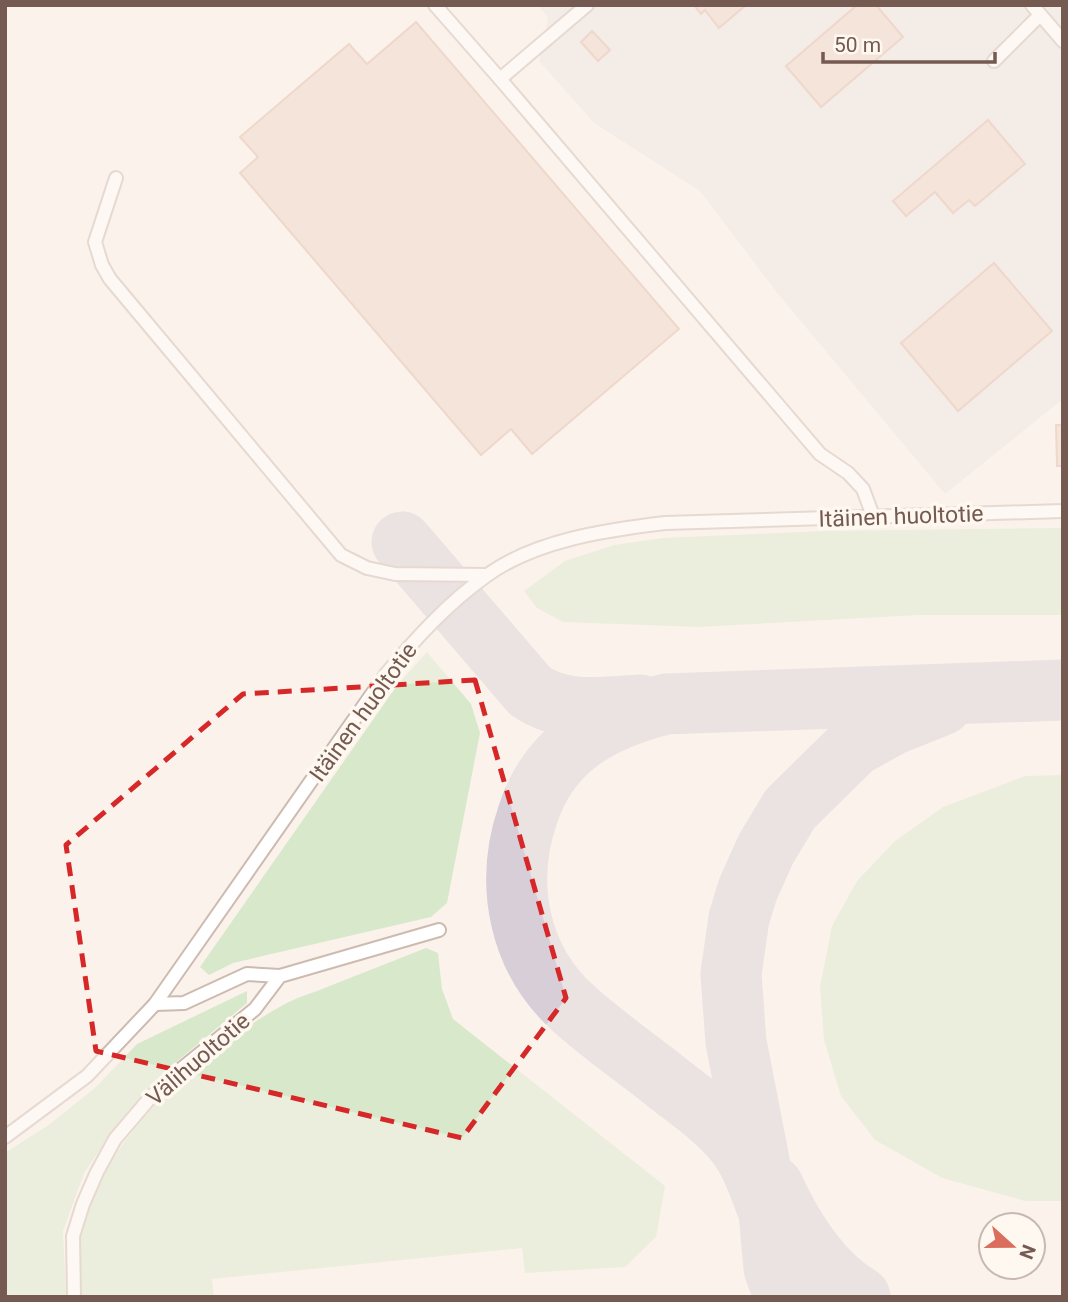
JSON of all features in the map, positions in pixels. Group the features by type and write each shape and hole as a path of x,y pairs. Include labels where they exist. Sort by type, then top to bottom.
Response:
{"lane":[{"path":"435,5 820,454 848,473 863,489 873,516"},
{"path":"500,79 587,5"},
{"path":"994,61 1036,10 1063,41"},
{"path":"116,178 95,242 102,265 110,279 341,555 366,568 395,574 486,575"},
{"name":"Itäinen huoltotie","path":"5,1137 87,1076 155,1004 386,674 429,624 486,575 540,550 602,531 665,523 1063,511"},
{"path":"155,1004 184,1003 247,974 280,976 439,930"},
{"name":"Välihuoltotie","path":"74,1297 73,1236 97,1172 115,1139 150,1098 180,1070 255,1009 280,976"}],"highlighted area":[{"path":"475,680 566,998 462,1138 96,1051 66,845 243,694"}],"shaded area":[{"path":"538,5 1063,5 1063,399 945,494 778,294 700,191 594,123 539,61 548,18"}],"green space":[{"path":"1063,528 1063,615 918,615 698,627 563,622 537,608 524,591 565,561 614,545 663,538 823,531"},
{"path":"427,652 471,704 480,733 447,903 431,917 233,963 209,975 200,967 398,684"},
{"path":"1063,775 1063,1201 1025,1201 942,1178 875,1140 841,1096 824,1040 820,987 832,926 857,881 895,841 943,807 1025,776"},
{"path":"426,948 438,953 442,989 453,1019 665,1186 656,1237 625,1267 525,1273 522,1248 212,1279 214,1297 81,1297 80,1236 94,1194 134,1129 161,1099 221,1046 283,1005"},
{"path":"247,991 247,1003 175,1063 117,1125 84,1173 63,1231 66,1297 5,1297 5,1153 50,1124 96,1087 137,1044"}],"building":[{"path":"694,5 746,5 719,28 705,10 701,14"},
{"path":"857,5 876,5 903,37 821,107 786,66"},
{"path":"416,22 679,329 532,454 511,429 481,455 240,173 258,157 240,137 349,44 367,64"},
{"path":"592,31 610,50 598,61 581,42"},
{"path":"988,120 1025,164 975,206 969,200 953,213 935,192 906,216 893,201"},
{"path":"994,263 1052,331 958,411 901,343"},
{"path":"1056,425 1063,425 1063,466 1057,466"}],"taxiway":[{"path":"402,542 530,691 569,706 597,708 640,705"},
{"path":"769,1212 747,1160 730,1136 699,1107 574,1009 555,989 540,967 521,919 517,893 521,840 538,791 564,754 581,740 621,719 666,704 1063,690"},
{"path":"784,1297 774,1268 769,1212 736,1042 731,974 739,918 748,889 766,849 790,809 854,746 892,725 942,705"},
{"path":"773,1186 809,1248 832,1275 860,1297"}]}
